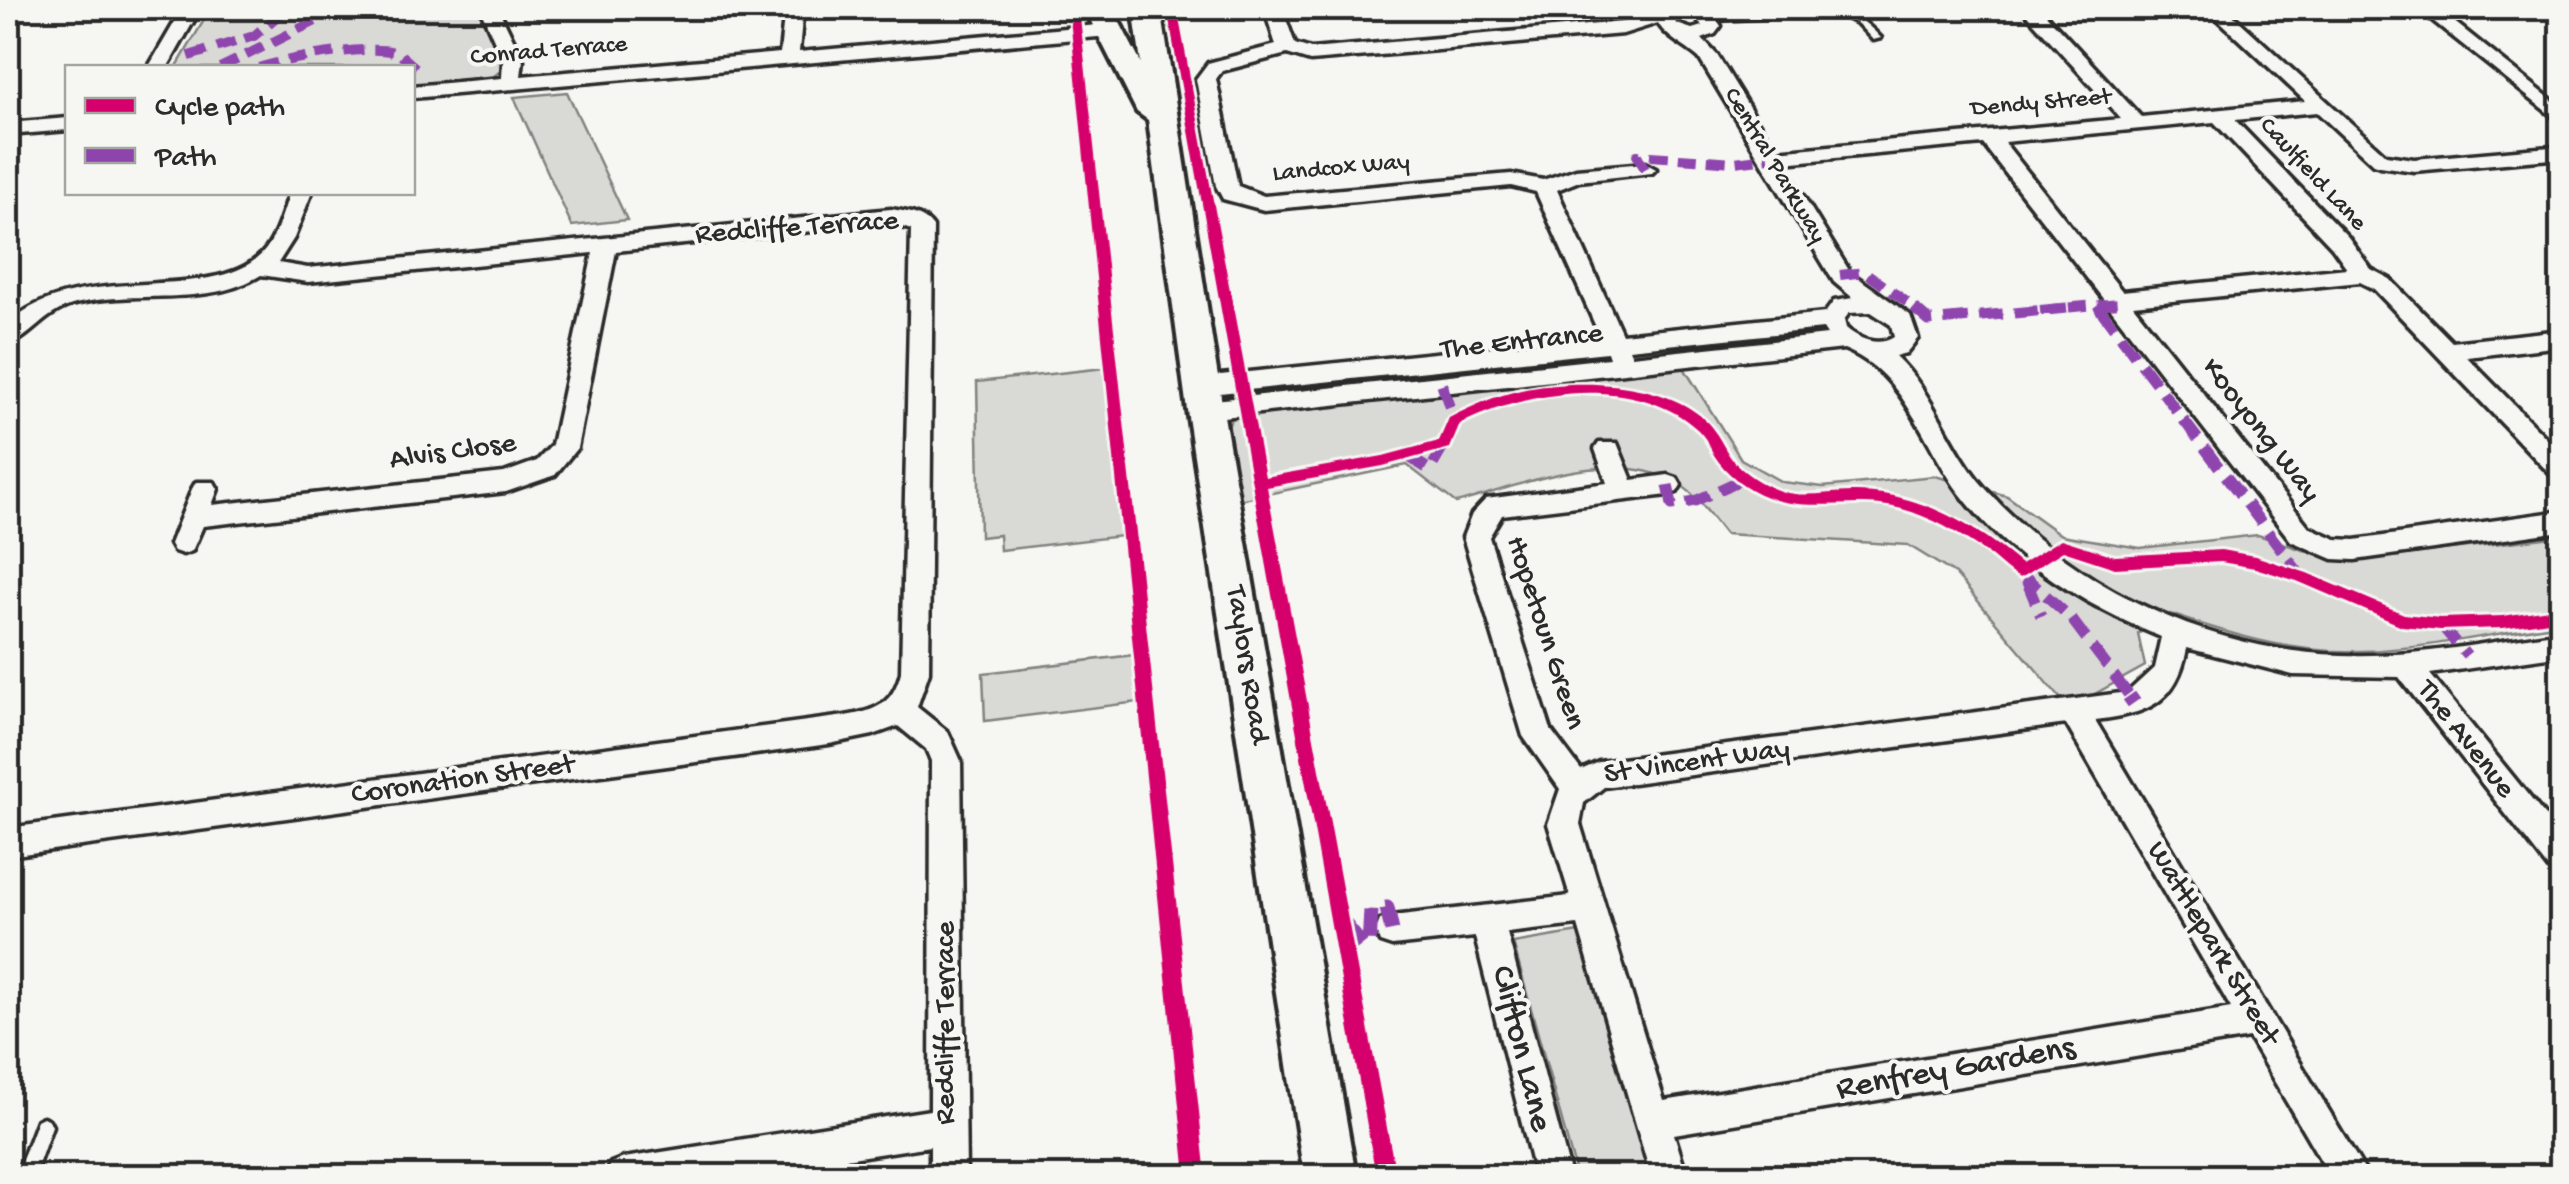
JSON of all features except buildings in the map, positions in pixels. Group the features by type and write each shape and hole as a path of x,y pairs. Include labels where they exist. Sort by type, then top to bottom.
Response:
{"main road":[{"path":"1106,19 1148,17"},
{"name":"Taylors Road","path":"1148,17 1203,398 1330,1176"},
{"name":"Taylors Road","path":"1106,19 1147,99 1166,153"}],"street":[{"path":"159,65 192,8"},
{"path":"489,8 513,60 511,84"},
{"path":"789,58 794,8"},
{"path":"1274,8 1286,48 1310,55 1623,28 1675,28 1681,11 1708,24 1745,16 1829,8"},
{"path":"2030,8 2136,122"},
{"path":"2216,8 2372,155 2399,164 2562,152"},
{"path":"2426,8 2562,118"},
{"name":"Conrad Terrace","path":"415,92 789,58 1106,19"},
{"name":"Central Parkway","path":"1707,56 1708,24"},
{"name":"Central Parkway","path":"1675,28 1707,56 1842,277 1902,322 1906,338 1898,347"},
{"name":"Landcox Way","path":"1286,48 1215,67 1206,80 1226,186 1232,194 1264,204 1511,180 1544,187 1576,175 1645,168"},
{"name":"Dendy Street","path":"1768,158 2320,106"},
{"name":"Caulfield Lane","path":"2219,116 2340,242 2363,274"},
{"path":"8,129 65,124"},
{"name":"Kooyong Way","path":"1988,136 2290,525 2316,544 2354,550 2562,521"},
{"path":"1544,187 1620,354"},
{"path":"8,337 22,307 78,296 216,282 260,267 278,249 301,195"},
{"name":"Redcliffe Terrace","path":"260,267 308,275 891,216 922,227 915,672 904,704 938,741 946,761 948,1176"},
{"name":"Alvis Close","path":"194,517 506,482 546,468 564,448 606,246"},
{"path":"2116,299 2363,274 2382,284 2562,470"},
{"name":"Central Parkway","path":"1840,323 1842,277"},
{"name":"The Entrance","path":"1203,398 1620,354 1840,323 1874,304"},
{"path":"1840,323 1901,377 1972,490 2010,531 2075,580 2176,630 2220,646 2304,664 2406,665 2562,643"},
{"path":"2448,351 2562,338"},
{"path":"1872,351 1898,347 1901,377"},
{"path":"1608,449 1624,490"},
{"name":"Hopetoun Green","path":"1576,787 1538,736 1476,536 1481,521 1494,506 1668,485"},
{"path":"182,544 206,489"},
{"name":"St Vincent Way","path":"1669,1176 1656,1120 1564,824 1566,806 1576,787 1599,775 2134,704 2156,689 2170,671 2176,630"},
{"name":"The Avenue","path":"2406,665 2562,862"},
{"name":"Coronation Street","path":"8,842 829,732 876,722 904,704"},
{"name":"Wattlepark Street","path":"2074,712 2350,1176"},
{"name":"Clifton Lane","path":"1392,931 1592,909"},
{"name":"Clifton Lane","path":"1487,922 1553,1176"},
{"name":"Renfrey Gardens","path":"1656,1120 2257,1020"},
{"path":"624,1176 948,1124"}],"lane":[{"path":"1829,8 1861,22 1876,38"},
{"path":"25,1176 43,1126"}],"shaded area":[{"path":"211,8 486,8 510,63 493,77 415,86 415,65 178,65"},
{"path":"567,92 627,220 572,226 514,97"},
{"path":"1105,368 1122,536 1000,550 999,535 980,537 977,382"},
{"path":"1684,368 1741,459 1782,482 1823,487 1935,476 2007,496 2061,535 2140,548 2258,535 2303,550 2373,558 2561,536 2561,624 2409,647 2347,651 2262,641 2170,614 2138,634 2145,666 2091,696 2061,699 1955,574 1908,545 1725,534 1691,493 1651,472 1595,468 1566,472 1456,503 1407,465 1239,500 1227,429 1233,415"},
{"path":"1134,655 1139,702 985,721 983,673"},
{"path":"1585,931 1651,1151 1647,1176 1577,1176 1513,943"}],"marked path":[{"path":"189,56 254,36 283,11 272,8"},
{"path":"226,65 342,8"},
{"path":"1676,8 1681,11"},
{"path":"267,65 287,58 380,51 397,53 412,65"},
{"path":"1645,169 1637,155 1719,162 1769,158"},
{"path":"1840,275 1865,272 1929,321 2119,303"},
{"path":"2097,305 2299,573"},
{"path":"1442,384 1454,421"},
{"path":"1406,455 1430,470 1445,444"},
{"path":"1668,485 1672,505 1695,501 1745,478"},
{"path":"2020,572 2070,617 2134,703"},
{"path":"2026,580 2041,616"},
{"path":"2440,624 2467,656"},
{"path":"1343,922 1364,948 1369,947 1371,910 1387,908 1392,931"}],"cycle path":[{"path":"1074,8 1196,1176"},
{"path":"1172,8 1386,1176"},
{"path":"1258,483 1383,461 1445,444 1454,421 1520,395 1610,390 1668,403 1692,416 1711,434 1733,469 1764,490 1801,500 1880,499 1924,511 1966,531 2020,572 2061,545 2115,562 2221,556 2302,577 2402,620 2440,624 2503,622 2562,613"}]}
